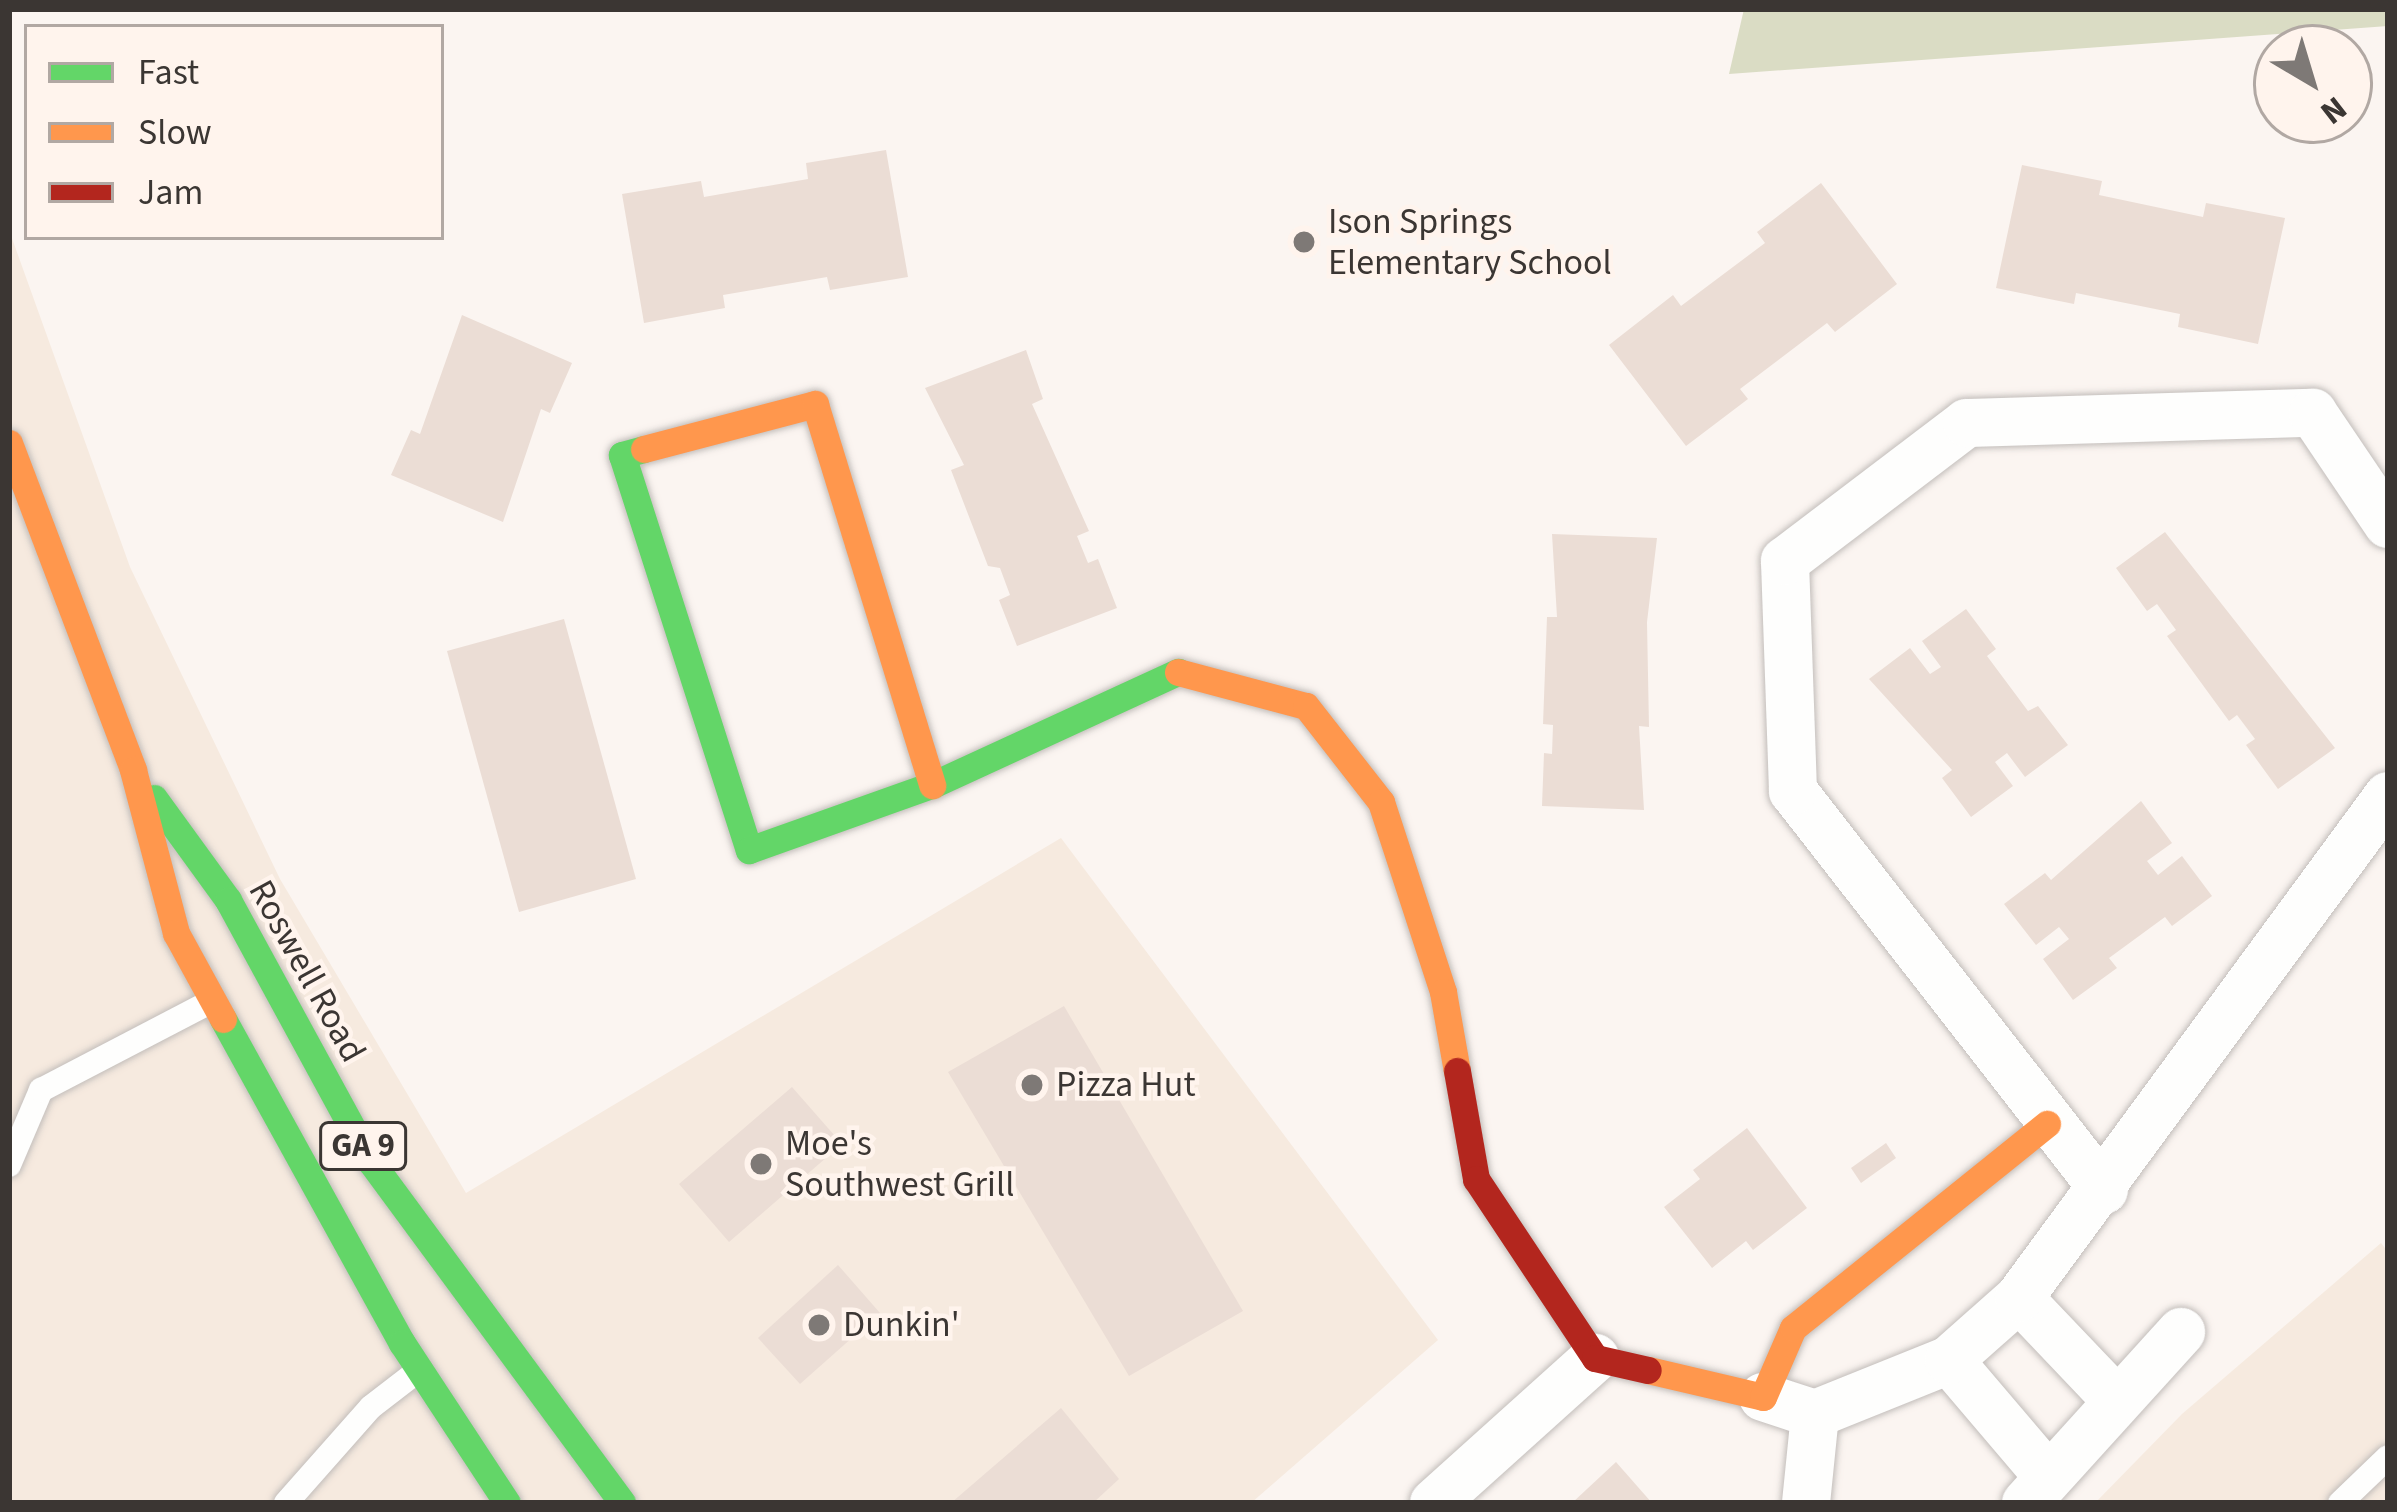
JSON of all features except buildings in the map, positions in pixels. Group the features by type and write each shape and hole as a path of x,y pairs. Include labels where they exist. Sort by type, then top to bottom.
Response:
{"street":[{"path":"932,784 815,404 622,455 749,850 932,784 1184,669 1306,706 1381,802 1443,992 1476,1179 1595,1358 1763,1397 1815,1414 1949,1360 2019,1298 2104,1190 2388,796"},
{"path":"2104,1190 1793,791 1785,561 1967,423 2312,412 2388,524"},
{"name":"Roswell Road","path":"9,443 133,770 176,933 419,1370 507,1503"},
{"name":"Roswell Road","path":"133,770 228,900 371,1162 622,1503"},
{"path":"1763,1397 1792,1328 2048,1124"},
{"path":"2019,1298 2117,1401"},
{"path":"1949,1360 2036,1488 2181,1332"},
{"path":"1434,1503 1595,1358"},
{"path":"1806,1503 1815,1414"}],"lane":[{"path":"9,1166 41,1090 212,1000"},
{"path":"286,1503 371,1406 419,1370"},
{"path":"2340,1503 2388,1457"}],"shaded area":[{"path":"9,230 130,567 280,879 466,1193 1061,838 1438,1340 1251,1503 9,1503"},
{"path":"2381,1243 2388,1252 2388,1503 2095,1503 2182,1414"}],"green space":[{"path":"1744,9 2388,9 2388,26 2253,24 2253,36 1729,74"}],"traffic: fast":[{"path":"644,449 622,455 749,850 932,785 1178,672"},
{"path":"154,798 228,900 371,1162 622,1503"},
{"path":"223,1019 402,1343 507,1503"}],"traffic: slow":[{"path":"644,449 815,404 932,785"},
{"path":"9,443 133,770 176,933 223,1019"},
{"path":"1178,672 1306,706 1381,802 1443,992 1457,1071"},
{"path":"1648,1370 1763,1397 1793,1328 2047,1124"}],"traffic: jam":[{"path":"1457,1071 1476,1179 1595,1358 1648,1370"}],"place":[{"name":"Ison Springs Elementary School","path":"1304,242"},
{"name":"Pizza Hut","path":"1032,1085"},
{"name":"Moe's Southwest Grill","path":"761,1164"},
{"name":"Dunkin'","path":"819,1325"}]}
